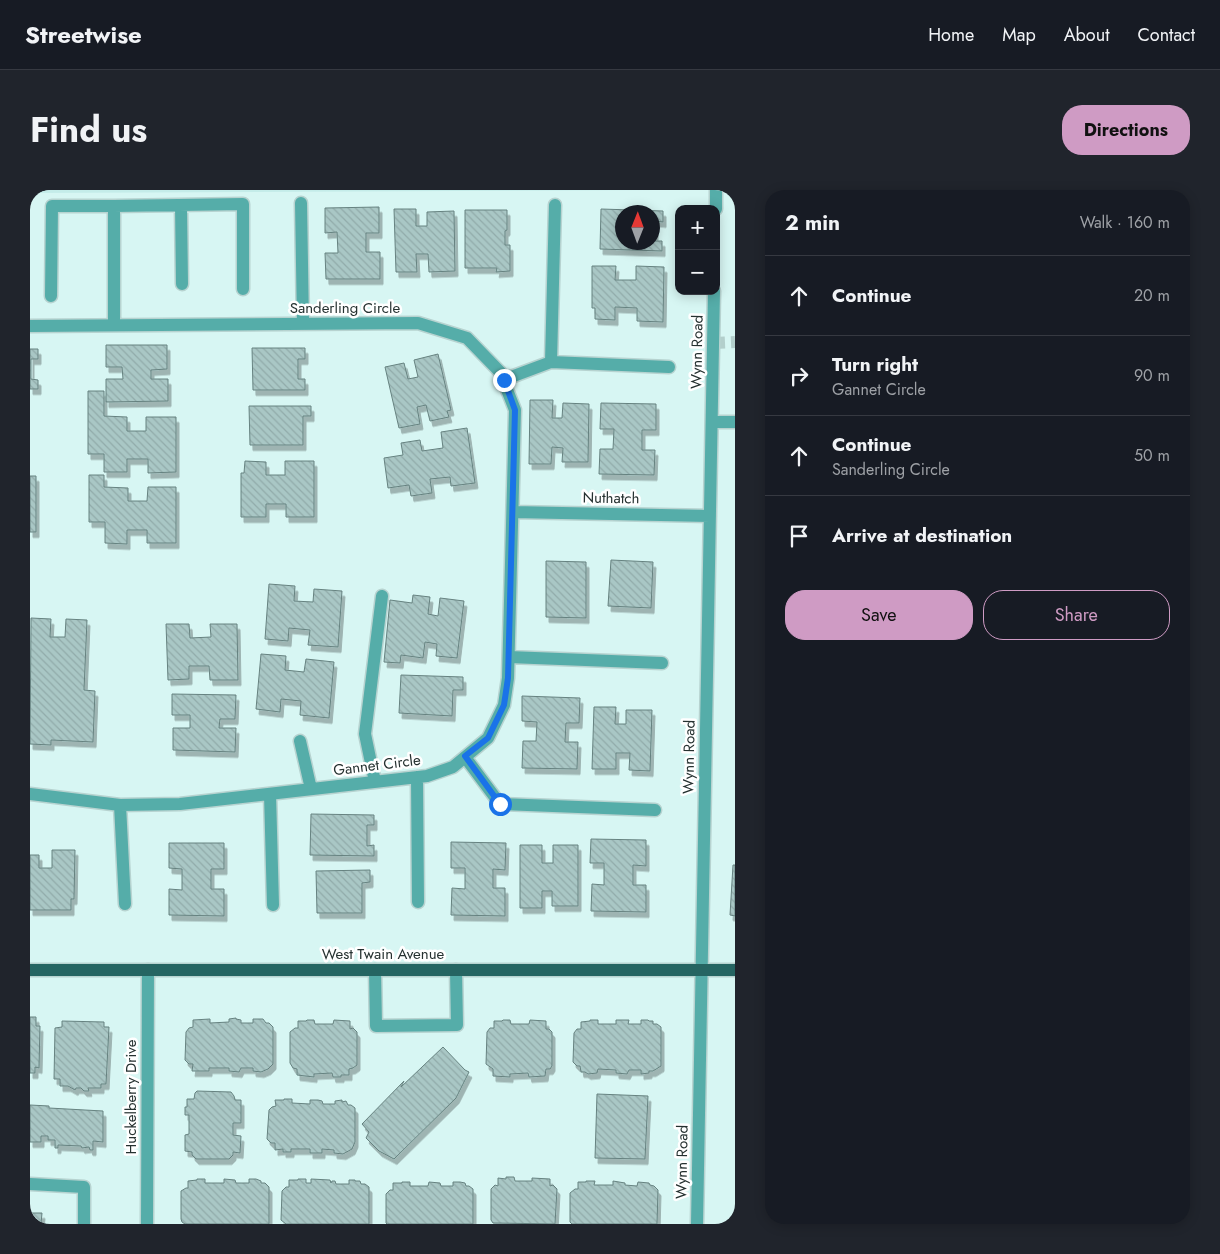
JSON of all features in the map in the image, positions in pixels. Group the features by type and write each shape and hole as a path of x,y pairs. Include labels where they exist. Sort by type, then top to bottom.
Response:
{"main road":[{"name":"West Twain Avenue","path":"30,970 735,970"}],"street":[{"path":"716,190 716,205"},
{"path":"301,203 303,324"},
{"path":"51,296 52,206 243,204 243,289"},
{"path":"181,205 182,284"},
{"path":"551,362 556,205"},
{"path":"114,206 114,325"},
{"name":"Wynn Road","path":"697,1224 714,295"},
{"name":"Sanderling Circle","path":"30,326 418,323 467,338 500,372 515,410 512,512"},
{"path":"504,380 551,362 669,367"},
{"path":"712,422 735,422"},
{"name":"Nuthatch","path":"512,512 710,516"},
{"name":"Gannet Circle","path":"30,794 120,805 180,804 427,776 453,767 488,738 504,705 509,658 512,512"},
{"path":"375,782 365,734 382,596"},
{"path":"509,658 662,663"},
{"path":"300,741 310,789"},
{"path":"465,756 500,804 655,810"},
{"path":"417,777 418,902"},
{"path":"270,794 274,905"},
{"path":"120,805 125,904"},
{"name":"Huckelberry Drive","path":"147,1224 148,970"},
{"path":"375,970 376,1026 457,1025 456,970"},
{"path":"30,1184 84,1187 84,1224"}],"shaded area":[{"path":"30,190 658,190 30,193"}],"building":[{"path":"379,207 379,233 366,233 366,252 380,252 380,279 326,279 325,253 338,253 337,232 325,233 325,208"},
{"path":"394,209 416,209 416,226 427,226 427,212 454,211 455,271 429,272 428,254 416,254 417,272 396,272"},
{"path":"601,209 615,209 615,249 600,249"},
{"path":"465,210 507,210 505,245 510,245 510,271 496,272 497,268 465,268"},
{"path":"660,211 663,211 663,222 660,222"},
{"path":"660,241 662,241 662,251 631,250 660,250"},
{"path":"592,266 616,266 615,280 636,280 636,266 664,267 663,322 637,321 637,308 615,307 615,320 595,319 595,308 592,308"},
{"path":"106,345 167,345 167,369 151,370 151,379 168,379 168,401 106,402 106,379 123,379 122,367 106,367"},
{"path":"252,348 305,348 305,359 298,359 298,379 305,379 305,390 253,390"},
{"path":"30,349 38,349 38,359 31,359 31,379 38,380 38,389 30,389"},
{"path":"438,354 451,410 447,411 449,417 430,421 426,405 417,407 420,424 399,428 385,367 404,363 408,379 418,377 414,360"},
{"path":"88,391 104,391 104,416 127,417 127,431 146,431 146,417 176,417 176,472 148,473 148,459 127,459 127,472 104,472 104,454 88,454"},
{"path":"530,400 553,400 552,418 562,418 563,403 589,404 588,462 562,462 563,448 552,447 551,464 529,464"},
{"path":"601,403 656,404 656,430 642,430 642,450 655,450 654,475 599,474 600,449 613,449 614,429 600,429"},
{"path":"249,406 311,406 311,416 303,416 303,445 250,445"},
{"path":"467,428 475,483 451,486 450,477 430,479 432,493 411,496 409,485 388,488 384,458 403,455 401,443 420,440 422,451 443,448 441,432"},
{"path":"245,461 266,462 266,475 285,475 285,461 314,461 314,517 286,517 286,504 266,504 266,517 241,517 241,473 244,473"},
{"path":"89,475 104,475 104,487 128,488 128,501 147,501 148,487 176,487 176,543 147,543 147,530 127,530 127,544 105,543 105,522 89,522"},
{"path":"30,476 36,476 36,532 30,532"},
{"path":"611,560 653,562 651,608 608,606"},
{"path":"546,561 586,562 586,618 546,617"},
{"path":"269,584 295,586 294,601 313,602 314,589 342,591 338,647 308,645 310,630 289,628 288,641 265,639"},
{"path":"413,595 430,597 428,614 438,616 440,598 464,601 457,658 436,656 437,644 425,642 423,658 401,655 400,663 384,662 390,600 412,603"},
{"path":"31,618 51,619 50,637 65,637 66,619 87,620 84,690 95,691 93,742 51,740 51,745 30,744"},
{"path":"166,624 189,624 190,638 211,637 210,624 237,624 238,680 210,680 209,666 189,666 189,679 168,680"},
{"path":"261,654 286,656 285,670 304,672 306,659 334,662 329,718 300,715 301,701 281,699 280,712 256,709"},
{"path":"401,675 463,677 463,690 453,690 452,716 399,713"},
{"path":"172,694 236,695 235,719 220,719 219,728 236,728 235,752 173,750 173,728 190,728 190,715 172,715"},
{"path":"522,696 580,698 579,723 566,723 565,742 578,742 577,769 522,768 523,741 536,741 537,722 522,721"},
{"path":"594,707 616,707 615,724 626,724 626,710 652,710 650,771 629,770 630,753 616,753 616,769 592,769"},
{"path":"311,814 374,815 374,825 367,825 367,846 374,845 374,856 310,855"},
{"path":"591,839 646,840 646,866 633,865 633,885 646,885 646,912 591,911 592,884 604,885 604,863 590,863"},
{"path":"451,842 506,843 505,870 493,869 493,888 505,888 505,916 451,915 452,888 465,889 465,868 451,868"},
{"path":"169,843 224,843 224,869 211,869 211,889 224,889 224,916 169,915 169,889 182,890 182,869 169,868"},
{"path":"520,845 542,845 542,863 553,863 553,845 578,845 578,906 552,906 552,891 542,891 542,908 520,908"},
{"path":"52,850 75,850 74,899 71,899 71,910 30,910 30,855 39,855 39,868 52,868"},
{"path":"733,865 735,865 735,916 730,915"},
{"path":"370,870 370,882 362,883 362,913 317,913 316,871"},
{"path":"30,1017 36,1017 36,1026 40,1026 39,1068 35,1067 35,1073 30,1073"},
{"path":"236,1018 241,1020 241,1023 253,1023 253,1019 263,1019 273,1027 273,1064 261,1072 253,1071 253,1068 241,1068 239,1072 229,1071 229,1068 209,1068 209,1071 192,1071 193,1064 189,1064 185,1060 186,1032 189,1028 193,1027 193,1020 210,1019 210,1023 229,1022 229,1019"},
{"path":"314,1020 315,1024 333,1024 334,1020 350,1021 350,1029 353,1028 357,1032 357,1065 349,1069 349,1075 333,1077 332,1073 314,1074 314,1077 297,1075 297,1069 293,1068 290,1063 290,1032 298,1028 298,1021"},
{"path":"510,1020 511,1024 529,1024 530,1020 546,1021 546,1029 552,1032 552,1066 550,1069 546,1069 545,1076 529,1077 528,1073 510,1074 510,1077 493,1076 493,1069 486,1064 487,1032 490,1028 494,1028 494,1021"},
{"path":"598,1020 598,1024 616,1024 616,1020 629,1020 628,1024 641,1024 641,1020 653,1021 653,1024 661,1027 661,1066 653,1071 649,1071 649,1073 641,1074 641,1070 629,1070 627,1074 616,1073 616,1070 598,1069 597,1073 588,1074 581,1072 580,1066 573,1062 574,1033 577,1029 581,1029 581,1022"},
{"path":"62,1021 104,1022 104,1027 109,1027 106,1084 101,1084 101,1088 88,1088 89,1091 84,1091 81,1088 76,1088 75,1090 68,1086 60,1086 60,1079 54,1079 55,1028 62,1027"},
{"path":"443,1047 469,1072 456,1098 394,1159 379,1151 366,1138 369,1132 362,1124 404,1081 401,1087"},
{"path":"197,1091 231,1092 235,1100 241,1100 241,1123 233,1123 233,1135 241,1136 240,1153 233,1152 229,1159 196,1159 192,1152 185,1151 185,1135 189,1134 189,1115 185,1115 185,1107 187,1107 187,1099 194,1099"},
{"path":"597,1094 648,1096 645,1159 595,1158"},
{"path":"292,1099 292,1103 310,1104 310,1100 322,1101 323,1104 335,1104 335,1101 346,1101 348,1105 355,1108 355,1142 352,1149 343,1154 334,1153 334,1150 322,1149 322,1153 310,1153 310,1149 291,1149 291,1152 283,1152 283,1149 275,1150 275,1143 271,1143 267,1139 269,1110 276,1106 275,1100"},
{"path":"30,1105 103,1111 103,1142 93,1141 93,1150 90,1150 89,1147 82,1148 81,1146 58,1145 58,1148 55,1148 55,1140 48,1140 48,1136 41,1136 41,1142 30,1142"},
{"path":"506,1177 514,1177 515,1181 532,1181 532,1178 550,1179 550,1186 553,1185 557,1189 555,1224 493,1223 491,1220 491,1189 495,1185 498,1186 498,1178 506,1179"},
{"path":"205,1179 205,1183 224,1183 224,1179 235,1180 236,1183 249,1183 249,1179 256,1179 261,1181 261,1183 265,1183 269,1187 269,1224 185,1224 181,1219 181,1191 188,1188 188,1181"},
{"path":"306,1179 306,1183 311,1183 311,1179 330,1180 331,1183 335,1181 336,1184 349,1184 349,1180 355,1180 365,1184 369,1187 369,1224 286,1224 281,1220 282,1191 289,1187 289,1180"},
{"path":"595,1181 594,1185 613,1185 613,1181 625,1183 625,1185 637,1186 638,1182 649,1183 654,1186 658,1190 657,1224 572,1224 570,1222 570,1193 578,1189 578,1182"},
{"path":"410,1182 410,1186 428,1186 429,1182 440,1183 441,1186 453,1186 453,1182 465,1183 466,1186 473,1189 473,1224 387,1224 386,1194 393,1190 393,1183"},
{"path":"30,1213 42,1213 41,1224 30,1224"}],"tunnel":[{"path":"713,343 735,342"}],"route":[{"path":"500,804 465,756 488,738 504,705 508,678 515,410 504,380"}]}
